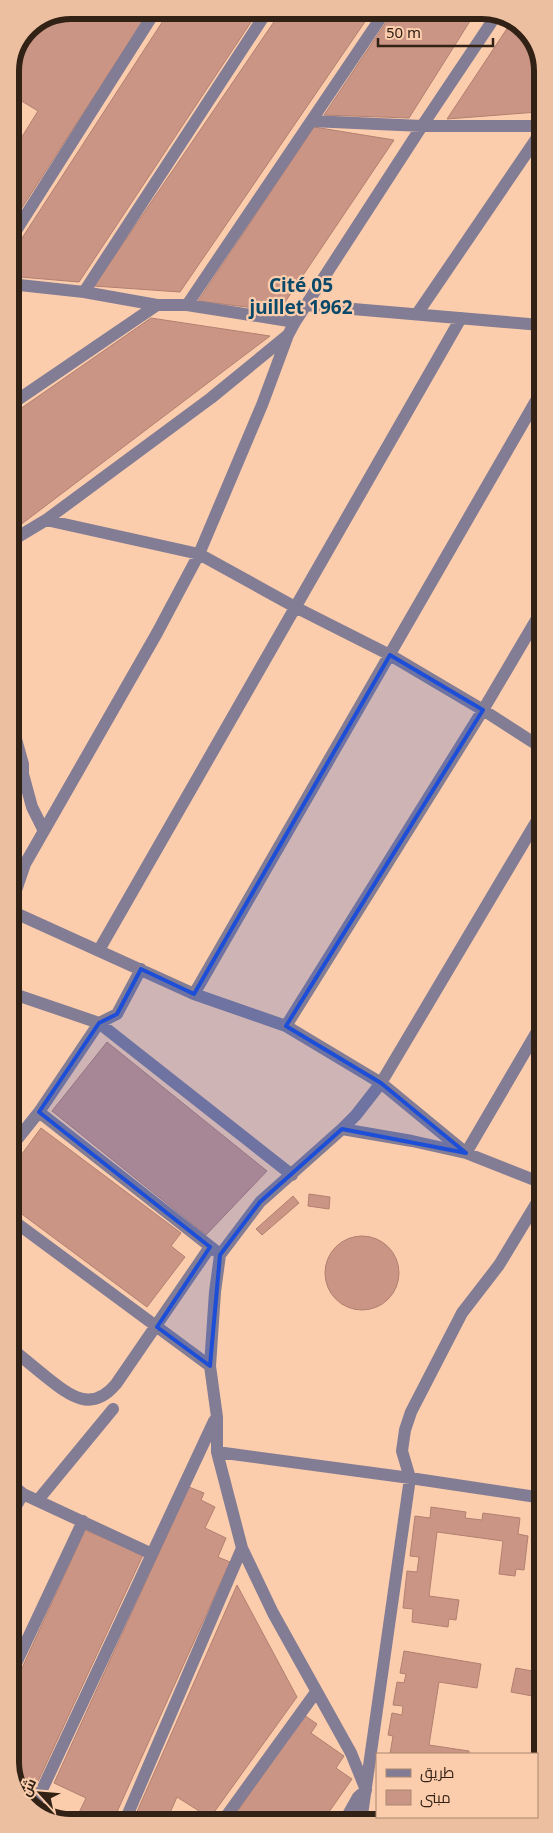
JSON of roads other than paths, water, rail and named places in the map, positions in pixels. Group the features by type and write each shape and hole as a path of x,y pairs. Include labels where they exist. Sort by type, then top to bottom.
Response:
{"street":[{"path":"19,226 150,19"},
{"path":"84,292 262,19"},
{"path":"187,304 380,19"},
{"path":"19,880 24,864 43,829 157,633 199,554 262,405 288,335 422,126 493,20"},
{"path":"311,121 422,126 534,126"},
{"path":"417,314 534,142"},
{"path":"19,285 84,292 157,305 187,304 296,322"},
{"path":"19,399 157,305"},
{"path":"306,305 534,324"},
{"path":"99,950 461,318"},
{"path":"19,536 46,520 211,398 288,335"},
{"path":"194,994 534,404"},
{"path":"46,520 199,554 390,655 534,743"},
{"path":"286,1026 483,710 534,624"},
{"path":"19,750 32,807 43,829"},
{"path":"19,780 23,774"},
{"path":"19,1355 71,1396 88,1400 96,1399 111,1391 156,1327 215,1251 260,1202 356,1115 381,1083 534,825"},
{"path":"19,914 194,994 286,1026 381,1083 466,1153"},
{"path":"19,1137 39,1112 99,1024 117,1014 141,969"},
{"path":"19,996 99,1024 292,1175"},
{"path":"466,1153 534,1037"},
{"path":"39,1112 215,1251"},
{"path":"342,1129 412,1141 466,1153 534,1180"},
{"path":"364,1814 371,1790 410,1478 402,1451 405,1430 411,1412 462,1314 499,1265 534,1207"},
{"path":"19,1225 210,1366"},
{"path":"215,1251 215,1292 210,1366 216,1417 217,1452 242,1548 273,1613 371,1790"},
{"path":"38,1500 113,1409"},
{"path":"37,1801 216,1417"},
{"path":"217,1452 534,1497"},
{"path":"19,1491 152,1554"},
{"path":"19,1501 23,1494"},
{"path":"19,1657 83,1521"},
{"path":"128,1814 242,1548"},
{"path":"228,1814 316,1692"},
{"path":"348,1814 358,1796 371,1790"}],"district":[{"name":"Cité 05 juillet 1962","path":"301,296"}]}
